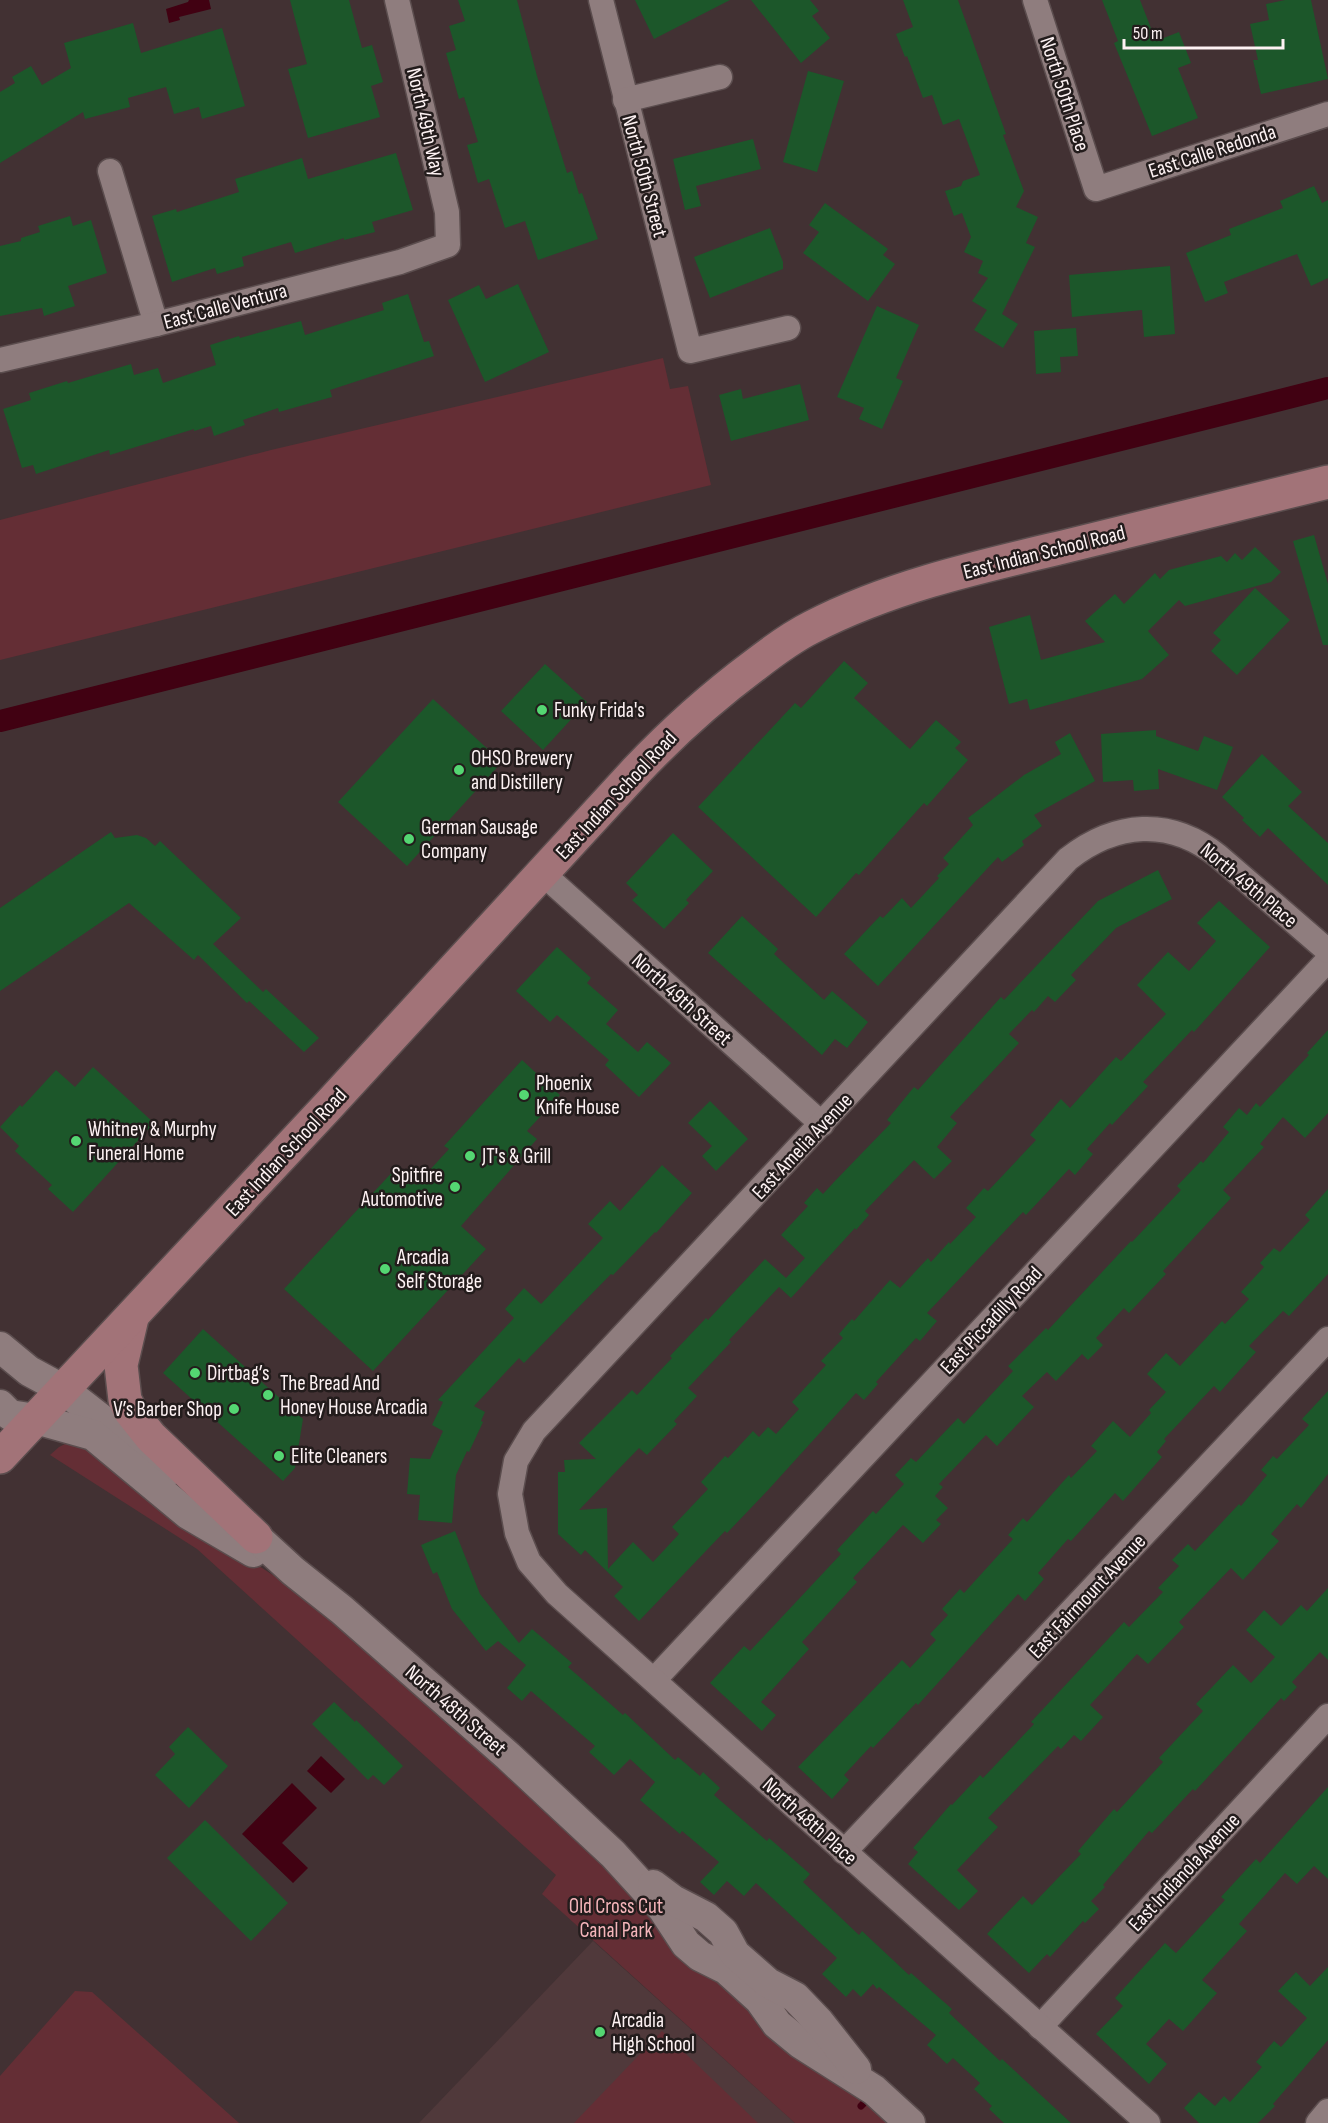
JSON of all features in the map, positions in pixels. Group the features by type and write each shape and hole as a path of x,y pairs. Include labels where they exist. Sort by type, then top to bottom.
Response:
{"main road":[{"name":"East Indian School Road","path":"0,1457 636,771 719,691 809,628 914,586 1027,555 1328,482"},
{"path":"132,1317 120,1365 125,1400 137,1423 256,1537"}],"street":[{"name":"North 49th Way","path":"397,0 447,212 448,245"},
{"name":"North 50th Street","path":"601,0 690,351 788,328"},
{"name":"North 50th Place","path":"1035,0 1095,189"},
{"path":"625,100 720,77"},
{"name":"East Calle Redonda","path":"1095,189 1328,114"},
{"path":"111,171 156,324"},
{"name":"East Calle Ventura","path":"0,360 156,324 400,262 448,245"},
{"name":"North 49th Place","path":"1128,830 1164,831 1187,835 1203,843 1328,951"},
{"name":"East Amelia Avenue","path":"510,1494 516,1461 534,1431 1068,859 1084,847 1128,830"},
{"name":"North 49th Street","path":"542,873 822,1124"},
{"name":"East Piccadilly Road","path":"654,1680 1328,960"},
{"name":"East Fairmount Avenue","path":"844,1852 1328,1339"},
{"name":"North 48th Street","path":"0,1347 29,1371 64,1389 200,1497 256,1537 508,1755 614,1854 673,1900 706,1917 723,1932 735,1954 768,1983 795,1998 819,2022 874,2090 910,2123"},
{"path":"0,1373 33,1397 36,1419"},
{"name":"North 48th Street","path":"0,1406 10,1415 36,1419 93,1435 188,1514 240,1545 293,1571"},
{"name":"North 48th Place","path":"510,1494 517,1533 529,1562 557,1594 1148,2123"},
{"name":"East Indianola Avenue","path":"1040,2027 1328,1716"},
{"path":"1318,2123 1328,2111"}],"shaded area":[{"path":"189,0 209,0 211,9 179,17 180,20 169,23 166,9"},
{"path":"321,1756 345,1779 331,1793 307,1771"},
{"path":"292,1783 317,1808 282,1843 308,1868 293,1883 242,1834"},
{"name":"Arcadia High School","path":"593,1941 795,2123 419,2123"}],"green space":[{"path":"663,358 670,389 688,386 711,485 0,660 0,520 271,450"},
{"name":"Old Cross Cut Canal Park","path":"69,1442 80,1442 193,1523 308,1598 335,1619 892,2123 795,2123 542,1894 556,1875 197,1549 50,1455"},
{"path":"75,1991 92,1992 239,2123 0,2123 0,2076"},
{"path":"662,2031 758,2123 574,2123"}],"building":[{"path":"290,0 349,0 362,48 372,45 383,82 371,86 380,117 308,138 288,69 307,64"},
{"path":"458,0 517,0 537,76 567,173 572,171 598,239 538,260 525,221 505,228 489,179 478,183 467,145 478,142 464,97 459,99 446,53 456,50 449,26 465,21"},
{"path":"635,0 730,0 654,39"},
{"path":"751,0 810,0 819,11 812,16 830,38 801,63"},
{"path":"903,0 958,0 1024,191 1016,207 1038,217 1026,243 1035,247 1002,314 1018,324 1003,348 974,330 987,310 972,301 988,278 978,273 983,261 964,252 971,237 962,213 954,216 945,191 961,186 963,181 980,175 959,119 943,125 932,95 923,98 896,34 913,27"},
{"path":"1102,0 1140,0 1156,41 1179,32 1191,63 1178,68 1198,118 1152,136 1114,43 1118,41"},
{"path":"1285,0 1311,0 1328,79 1261,94 1253,60 1258,60 1250,24 1269,20 1266,4"},
{"path":"133,23 141,53 222,28 245,106 202,119 199,107 174,114 166,87 128,98 130,107 85,119 83,112 0,163 0,92 15,83 12,77 31,66 42,85 71,68 64,43"},
{"path":"808,71 844,81 817,172 783,162"},
{"path":"753,139 761,169 696,186 701,206 685,210 673,159"},
{"path":"396,153 413,210 372,222 375,232 344,240 344,238 295,253 291,242 242,257 244,266 217,274 215,268 172,282 152,216 176,209 177,212 239,192 235,179 302,158 308,179"},
{"path":"1314,186 1322,203 1328,200 1328,278 1311,286 1297,254 1224,282 1228,293 1205,302 1186,253 1231,235 1229,229 1283,208 1280,201"},
{"path":"825,203 888,249 883,255 895,264 868,301 803,253 819,232 809,225"},
{"path":"70,216 73,226 91,220 107,273 68,286 75,306 44,316 42,308 0,316 0,246 21,241 21,238 40,232 38,226"},
{"path":"770,228 783,262 783,269 710,298 694,257"},
{"path":"1170,266 1175,334 1144,337 1142,310 1072,317 1069,275"},
{"path":"518,284 549,352 485,382 448,300 479,285 486,299"},
{"path":"408,294 424,342 429,341 434,356 330,390 332,397 279,412 278,408 243,420 245,425 214,436 211,426 194,431 194,429 110,455 109,450 36,474 33,465 22,468 3,409 31,400 29,393 131,364 134,375 158,368 163,383 216,365 210,345 301,321 305,335 384,310 382,303"},
{"path":"877,306 919,325 896,378 903,381 882,429 859,419 864,408 837,397"},
{"path":"1076,328 1078,356 1060,357 1061,372 1036,374 1034,331"},
{"path":"800,384 809,420 731,441 719,395 741,389 743,399"},
{"path":"1314,535 1328,584 1328,645 1323,645 1293,541"},
{"path":"1255,547 1281,572 1271,582 1185,606 1179,600 1148,631 1169,655 1142,679 1030,710 1027,699 1009,704 989,627 1030,615 1041,660 1105,642 1085,621 1115,594 1124,604 1155,573 1160,579 1169,570 1221,556 1227,562 1235,553 1242,560"},
{"path":"1255,588 1290,620 1237,675 1211,651 1221,640 1213,633"},
{"path":"844,661 868,683 854,698 910,749 936,720 961,742 955,748 968,760 927,806 924,803 859,875 856,873 816,917 698,807 795,703 801,708"},
{"path":"545,664 587,702 543,750 501,711"},
{"path":"433,699 502,762 407,866 338,802"},
{"path":"1156,730 1156,736 1198,751 1204,736 1233,747 1217,790 1158,769 1159,789 1134,791 1133,780 1103,782 1101,734"},
{"path":"1070,733 1095,781 1034,815 1042,826 1022,841 1024,845 1002,862 998,857 878,986 844,954 880,916 883,918 902,898 911,908 949,864 943,858 973,825 968,818 1024,775 1061,754 1055,742"},
{"path":"1262,754 1302,792 1288,806 1328,843 1328,885 1268,828 1260,837 1222,797"},
{"path":"111,832 115,838 137,835 146,838 155,846 160,841 241,918 213,944 263,992 266,989 319,1038 304,1052 249,1001 247,1003 198,955 194,960 129,903 0,991 0,908"},
{"path":"673,833 713,871 686,900 689,903 664,929 632,900 638,895 626,883"},
{"path":"1158,870 1172,899 1116,928 1071,975 1076,980 1055,1002 1048,996 1009,1034 1019,1043 950,1117 957,1123 937,1147 952,1161 934,1179 914,1160 865,1211 869,1215 856,1230 855,1228 791,1298 779,1287 729,1340 731,1342 688,1388 697,1396 674,1421 677,1424 647,1455 639,1448 579,1510 607,1508 608,1569 633,1542 653,1562 679,1534 672,1527 708,1489 701,1482 725,1456 728,1458 753,1431 759,1437 768,1427 776,1434 799,1409 792,1402 826,1365 821,1361 843,1338 839,1334 852,1319 854,1321 890,1280 900,1288 928,1258 931,1262 949,1242 950,1244 976,1217 966,1208 984,1188 988,1191 1036,1140 1030,1135 1061,1099 1070,1108 1116,1057 1121,1061 1166,1014 1137,985 1168,952 1189,971 1216,941 1197,923 1219,901 1270,947 1194,1032 1192,1030 1143,1082 1148,1086 1087,1149 1093,1154 1075,1175 1069,1169 1026,1215 1023,1212 927,1313 937,1321 920,1341 916,1338 876,1382 878,1384 864,1400 856,1393 769,1489 727,1533 725,1531 639,1621 614,1596 623,1587 585,1550 581,1555 558,1534 558,1472 565,1472 564,1460 596,1459 579,1443 632,1390 637,1395 672,1358 670,1356 706,1318 708,1320 765,1259 786,1278 805,1258 781,1235 808,1206 804,1203 817,1188 823,1194 891,1123 887,1120 914,1087 918,1090 1001,997 1004,1000 1098,901"},
{"path":"742,916 778,949 774,954 824,1000 832,991 868,1022 847,1048 835,1039 822,1055 708,953"},
{"path":"557,947 591,978 587,983 618,1010 606,1024 638,1052 647,1042 671,1063 639,1097 605,1065 609,1060 557,1015 550,1022 516,991"},
{"path":"1328,1030 1328,1113 1305,1138 1283,1117 1260,1144 1264,1147 1223,1190 1231,1198 1163,1271 1166,1274 1129,1313 1124,1308 1096,1338 1103,1345 1088,1360 1082,1354 1056,1381 1047,1372 1022,1396 1034,1407 997,1446 986,1435 939,1484 943,1487 935,1496 948,1508 936,1520 941,1524 923,1543 903,1525 853,1578 857,1582 802,1642 809,1649 761,1702 776,1715 762,1731 710,1683 744,1646 750,1651 841,1554 837,1550 873,1511 876,1514 904,1484 895,1475 911,1458 916,1462 958,1418 964,1424 1013,1371 1008,1366 1046,1328 1048,1330 1181,1190 1177,1186 1201,1161 1203,1163 1229,1132 1223,1127 1239,1108 1247,1115 1256,1103 1260,1107 1309,1055 1307,1053"},
{"name":"Arcadia Self Storage","path":"522,1060 560,1095 527,1131 537,1139 461,1226 486,1249 373,1371 284,1289 397,1167 416,1185 449,1149 444,1146"},
{"name":"Whitney & Murphy Funeral Home","path":"93,1067 154,1123 73,1212 48,1189 52,1185 15,1151 19,1146 0,1127 56,1070 75,1087"},
{"path":"710,1101 748,1139 716,1171 702,1156 712,1146 688,1123"},
{"path":"662,1165 692,1193 656,1233 613,1275 611,1274 524,1363 519,1358 474,1406 485,1412 481,1421 483,1422 456,1475 452,1523 418,1520 420,1495 407,1494 410,1458 430,1459 443,1431 432,1425 443,1402 438,1400 514,1318 505,1309 524,1288 541,1304 603,1238 588,1224 610,1201 620,1211"},
{"path":"1328,1189 1328,1274 1289,1316 1283,1311 1249,1346 1256,1352 1220,1392 1214,1386 1164,1439 1166,1441 1157,1452 1162,1457 1123,1501 1115,1493 1071,1541 1068,1539 1038,1573 1044,1579 1025,1601 1018,1594 918,1705 916,1703 873,1748 871,1746 844,1775 849,1780 832,1799 798,1767 902,1660 910,1668 936,1640 930,1634 948,1615 942,1609 960,1589 964,1593 1013,1539 1008,1535 1023,1518 1027,1522 1069,1475 1071,1478 1097,1451 1091,1446 1113,1421 1130,1437 1151,1413 1149,1410 1166,1392 1147,1374 1166,1353 1180,1366 1222,1321 1225,1324 1249,1299 1241,1292 1264,1267 1260,1263 1274,1248 1280,1252 1310,1220 1305,1215"},
{"path":"203,1329 303,1419 295,1468 283,1481 163,1373"},
{"path":"1328,1391 1328,1474 1301,1508 1297,1504 1271,1534 1279,1541 1243,1580 1231,1568 1179,1622 1184,1627 1148,1664 1137,1654 1090,1705 1103,1717 1081,1741 1074,1735 1061,1749 1058,1746 988,1818 998,1827 957,1870 978,1891 959,1910 908,1864 918,1852 913,1848 951,1804 980,1775 983,1778 1034,1724 1031,1722 1124,1622 1129,1627 1163,1592 1158,1588 1179,1566 1172,1560 1188,1544 1195,1551 1239,1504 1241,1506 1267,1475 1261,1470 1273,1456 1277,1459 1309,1425 1302,1419"},
{"path":"455,1531 480,1594 519,1643 532,1629 572,1663 568,1667 623,1715 625,1713 675,1760 678,1757 700,1776 703,1772 720,1788 714,1795 767,1841 769,1838 810,1874 803,1882 859,1935 862,1931 909,1975 911,1973 952,2009 949,2013 1071,2123 1004,2123 989,2109 992,2106 974,2089 980,2083 953,2058 947,2064 927,2045 936,2035 879,1987 877,1989 873,1984 861,1997 853,1989 846,1997 822,1974 837,1958 756,1883 744,1896 727,1881 714,1895 700,1882 719,1862 682,1831 680,1834 640,1800 655,1782 630,1759 614,1775 589,1752 595,1746 531,1691 522,1701 507,1688 526,1665 498,1641 486,1651 452,1609 437,1572 433,1574 421,1545"},
{"path":"1328,1588 1328,1660 1320,1652 1292,1682 1297,1687 1284,1701 1281,1698 1195,1791 1193,1789 1152,1833 1149,1831 1103,1885 1105,1887 1091,1901 1099,1909 1085,1923 1083,1921 1050,1957 1047,1954 1029,1973 987,1934 1023,1896 1032,1905 1081,1854 1078,1851 1114,1809 1117,1812 1163,1762 1159,1758 1203,1711 1196,1704 1233,1665 1251,1683 1275,1657 1246,1630 1264,1610 1281,1626 1301,1605 1307,1611"},
{"path":"334,1702 403,1766 384,1785 373,1775 368,1780 312,1724"},
{"path":"188,1727 228,1766 189,1808 155,1775 175,1754 169,1747"},
{"path":"1328,1787 1328,1879 1314,1866 1297,1884 1285,1873 1239,1924 1247,1931 1202,1980 1217,1993 1183,2031 1169,2019 1146,2044 1167,2064 1149,2084 1096,2034 1123,2006 1115,1998 1165,1943 1176,1953 1225,1900 1221,1897 1256,1859 1260,1863"},
{"path":"205,1820 288,1903 251,1941 167,1858"},
{"path":"1328,1967 1328,2040 1273,2104 1275,2106 1258,2123 1199,2123 1184,2108 1199,2092 1215,2106 1224,2096 1230,2102 1262,2067 1256,2062 1274,2041 1281,2047 1307,2018 1278,1991 1296,1972 1310,1986"}],"waterway":[{"path":"0,721 1328,388"},
{"path":"861,2106 871,2096"}],"place":[{"name":"Funky Frida's","path":"542,710"},
{"name":"OHSO Brewery and Distillery","path":"459,770"},
{"name":"German Sausage Company","path":"409,839"},
{"name":"Phoenix Knife House","path":"524,1095"},
{"name":"Whitney & Murphy Funeral Home","path":"76,1141"},
{"name":"JT's & Grill","path":"470,1156"},
{"name":"Spitfire Automotive","path":"455,1187"},
{"name":"Arcadia Self Storage","path":"385,1269"},
{"name":"Dirtbag’s","path":"195,1373"},
{"name":"The Bread And Honey House Arcadia","path":"268,1395"},
{"name":"V’s Barber Shop","path":"234,1409"},
{"name":"Elite Cleaners","path":"279,1456"},
{"name":"Arcadia High School","path":"600,2032"}]}
